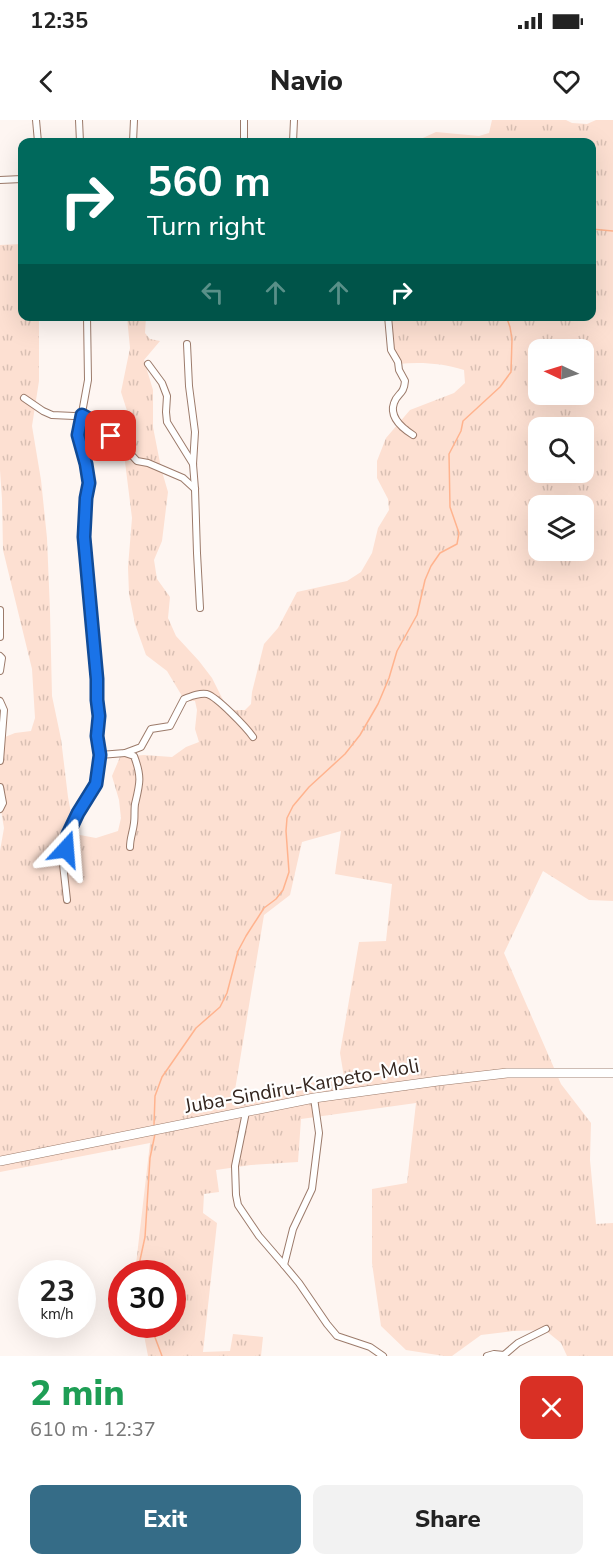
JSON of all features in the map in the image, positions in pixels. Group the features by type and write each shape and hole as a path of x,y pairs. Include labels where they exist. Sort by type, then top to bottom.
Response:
{"main road":[{"name":"Juba-Sindiru-Karpeto-Moli","path":"0,1161 314,1098 507,1073 613,1073"}],"street":[{"path":"36,120 38,138"},
{"path":"79,120 80,138"},
{"path":"133,138 134,120"},
{"path":"244,120 244,138"},
{"path":"293,138 294,120"},
{"path":"0,180 18,179"},
{"path":"67,900 63,864 68,834 96,784 100,755 97,736 99,716 97,679 84,537 89,483 78,435 88,380 87,321"},
{"path":"388,321 391,350 405,381 404,391 394,402 394,414 396,421 412,435"},
{"path":"187,344 189,386 195,432 193,465 200,608"},
{"path":"148,364 162,383 167,396 167,422 193,465"},
{"path":"24,398 52,415 82,415 106,428 112,438"},
{"path":"121,446 137,460 183,478 195,489"},
{"path":"0,609 0,637"},
{"path":"0,656 2,658 0,671"},
{"path":"100,755 125,753 141,747 151,729 170,726 184,699 198,693 210,695 242,723 253,737"},
{"path":"0,701 4,710 0,761"},
{"path":"125,753 134,756 139,769 140,787 135,806 130,847"},
{"path":"0,787 3,803 0,809"},
{"path":"284,1265 293,1229 312,1189 319,1133 314,1098"},
{"path":"246,1112 236,1166 238,1205 259,1236 299,1283 337,1336 370,1347 383,1356"},
{"path":"487,1356 504,1355 518,1343 546,1329"}],"green space":[{"path":"492,120 566,120 572,123 587,124 596,120 613,120 613,901 589,900 543,871 504,953 561,1084 591,1123 590,1160 596,1224 613,1223 613,1356 567,1356 561,1343 545,1330 481,1335 452,1356 444,1356 406,1350 381,1326 372,1263 372,1189 407,1183 416,1103 301,1119 298,1162 216,1170 219,1192 204,1194 203,1213 217,1223 203,1352 230,1351 233,1334 263,1337 261,1356 148,1356 145,1338 186,1338 186,1260 136,1260 150,1143 0,1172 0,851 4,828 0,804 0,739 15,733 31,731 35,718 32,669 3,550 0,470 0,245 18,244 18,321 39,321 39,381 32,426 47,538 52,696 61,739 74,829 80,835 96,838 118,831 121,818 119,800 112,776 120,757 144,755 172,757 186,747 199,742 195,729 197,710 195,701 185,701 167,671 146,655 135,624 129,594 128,567 132,518 125,462 130,420 121,392 130,348 127,321 146,321 145,333 150,339 160,341 144,360 153,390 153,427 168,492 162,541 154,560 157,579 170,597 168,618 176,636 212,678 225,704 233,710 245,710 251,704 264,644 278,628 297,592 347,581 361,572 372,553 378,528 389,510 388,499 377,478 377,461 386,438 410,410 454,393 465,383 464,370 431,364 398,364 390,353 393,321 596,321 596,138 423,138 436,132 479,136 489,133","holes":["341,831 335,874 392,884 386,941 359,942 340,1053 344,1077 234,1096 264,915 290,895 302,842"]}],"waterway":[{"path":"596,229 613,231"},
{"path":"154,1125 155,1096 162,1077 196,1028 220,1007 227,993 238,951 246,936 264,908 283,890 289,872 287,818 293,806 309,787 345,754 360,735 378,704 397,651 417,615 425,580 431,566 440,553 457,544 459,533 450,507 449,454 461,431 463,421 500,387 511,372 512,339 508,321"},
{"path":"140,1260 145,1237 150,1158 155,1134"},
{"path":"155,1338 162,1356"}],"route":[{"path":"66,849 68,834 96,784 100,755 97,736 99,716 97,679 84,537 89,483 78,435 82,415 106,428 111,436"}]}
